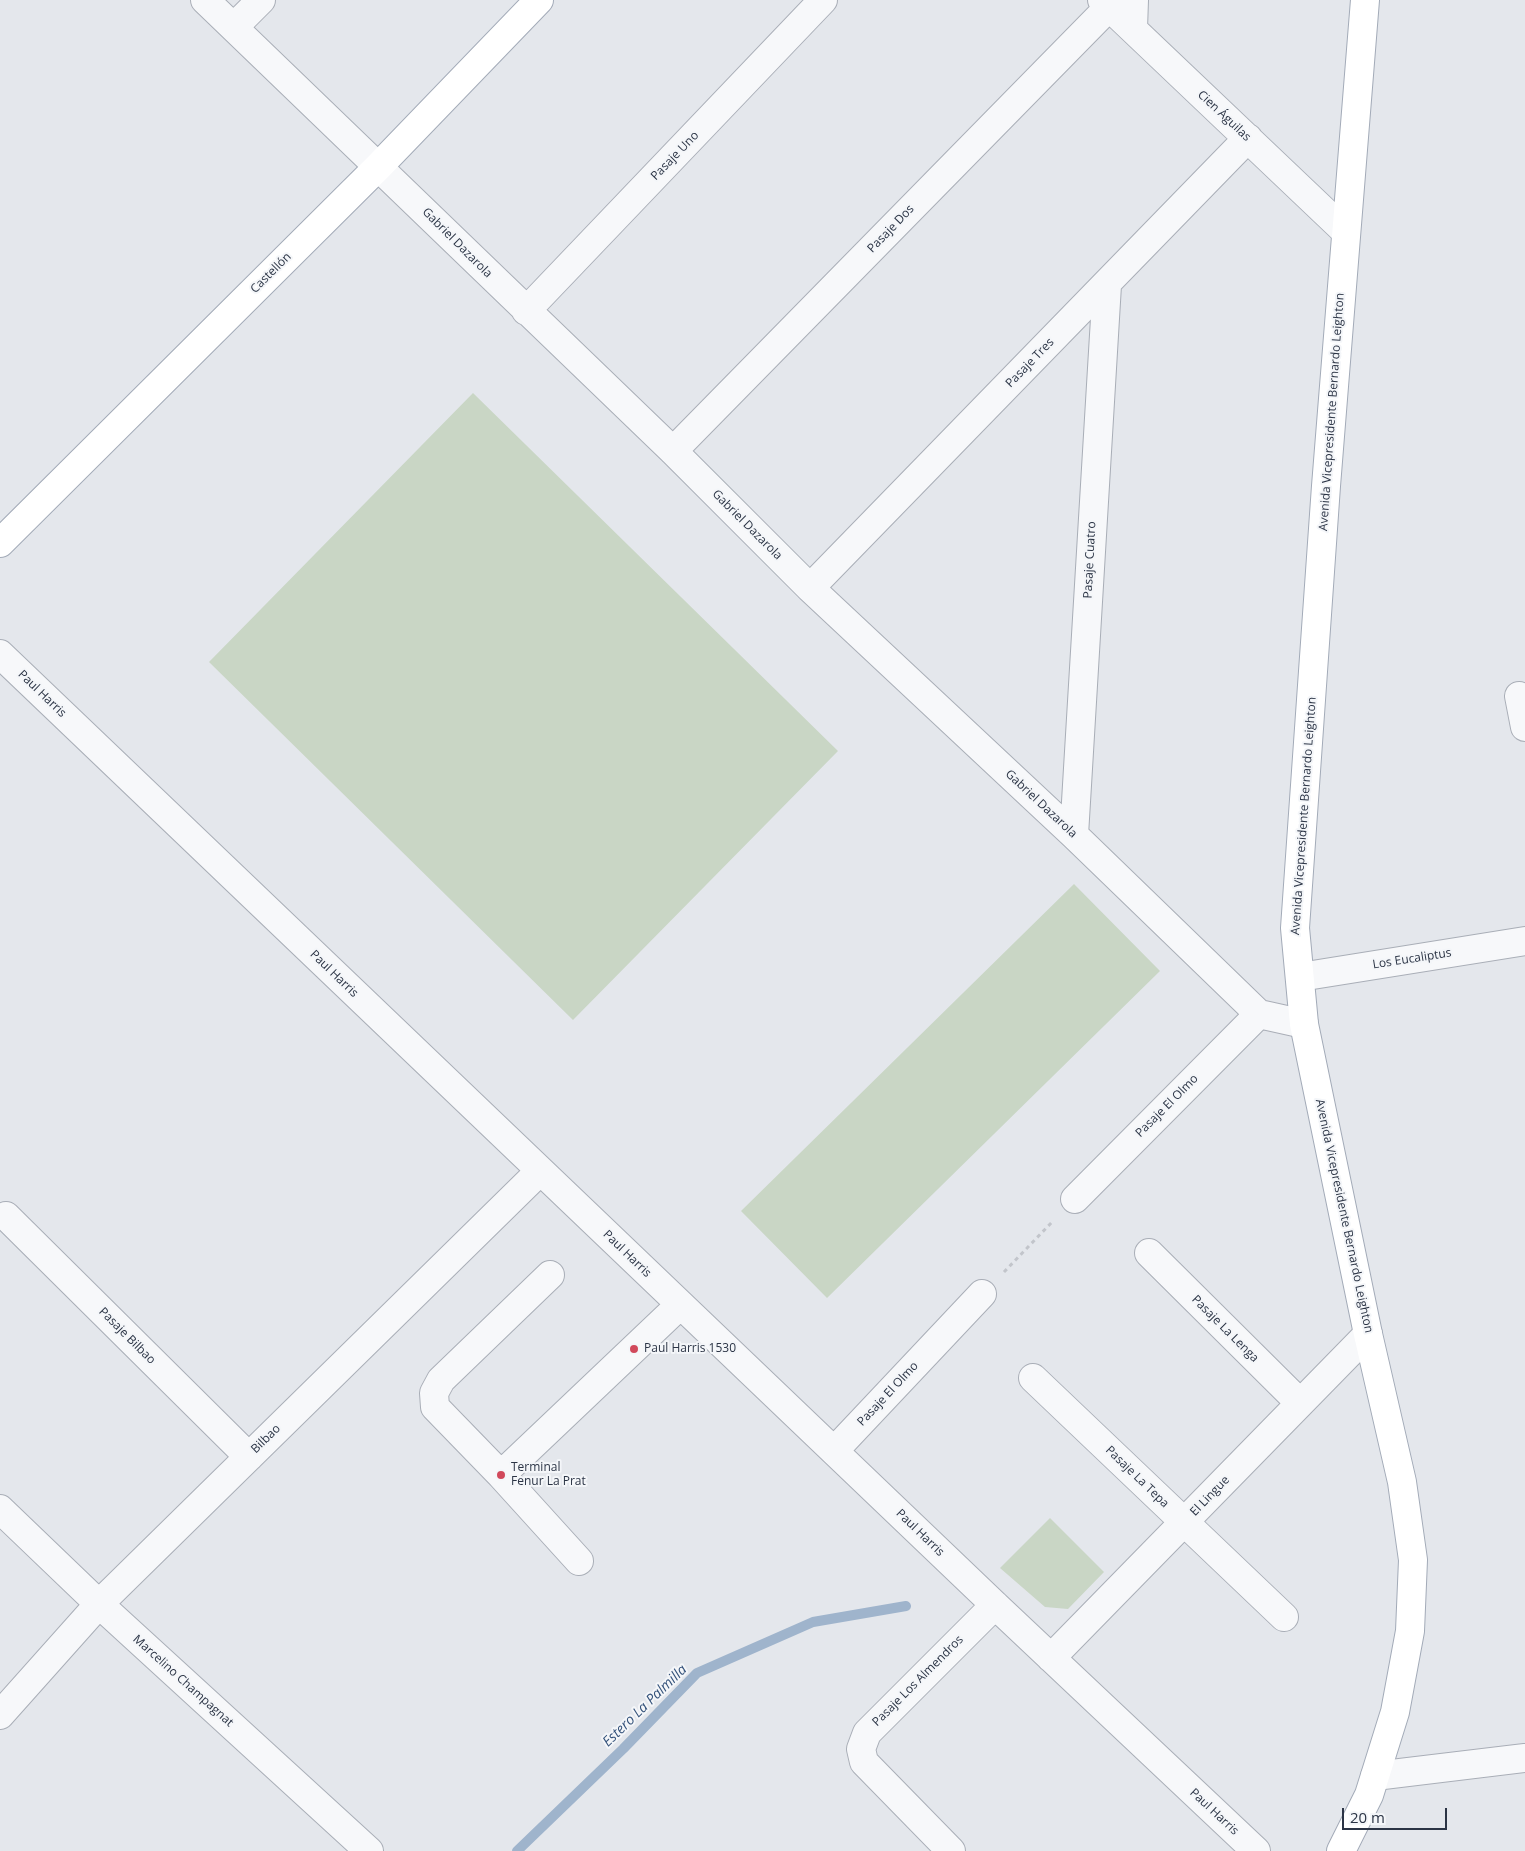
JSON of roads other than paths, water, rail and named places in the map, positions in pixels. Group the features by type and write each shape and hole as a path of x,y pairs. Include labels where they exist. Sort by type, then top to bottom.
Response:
{"main road":[{"name":"Castellón","path":"0,543 379,166 539,0"},
{"name":"Avenida Vicepresidente Bernardo Leighton","path":"1341,1851 1369,1795 1395,1712 1410,1631 1413,1560 1402,1482 1368,1334 1304,1024 1295,928 1365,0"}],"street":[{"name":"Gabriel Dazarola","path":"206,0 673,451 810,588 1074,835 1259,1014"},
{"path":"234,27 261,0"},
{"name":"Pasaje Uno","path":"526,311 823,0"},
{"name":"Cien Águilas","path":"1115,2 1132,29 1346,232"},
{"name":"Pasaje Dos","path":"673,451 1115,2"},
{"name":"Pasaje Tres","path":"810,588 1248,138"},
{"name":"Pasaje Cuatro","path":"1074,835 1107,285"},
{"name":"Paul Harris","path":"0,654 680,1305 1256,1851"},
{"path":"1519,696 1525,727"},
{"name":"Los Eucaliptus","path":"1300,977 1525,941"},
{"path":"1259,1014 1304,1024"},
{"name":"Pasaje El Olmo","path":"1074,1198 1259,1014"},
{"name":"Bilbao","path":"0,1715 99,1604 540,1170"},
{"name":"Pasaje Bilbao","path":"6,1216 249,1456"},
{"name":"Pasaje La Lenga","path":"1149,1253 1300,1403"},
{"path":"550,1275 441,1380 434,1393 435,1407 501,1475 579,1561"},
{"name":"Pasaje El Olmo","path":"834,1450 982,1294"},
{"path":"501,1475 680,1305"},
{"name":"El Lingue","path":"1051,1658 1368,1334"},
{"name":"Pasaje La Tepa","path":"1033,1378 1284,1617"},
{"name":"Marcelino Champagnat","path":"0,1509 99,1604 369,1851"},
{"name":"Pasaje Los Almendros","path":"951,1851 864,1762 861,1749 867,1733 995,1605"},
{"path":"1375,1776 1525,1758"}],"waterway":[{"name":"Estero La Palmilla","path":"517,1851 623,1749 697,1673 813,1622 906,1606"}],"place":[{"name":"Paul Harris 1530","path":"634,1349"},
{"name":"Terminal Fenur La Prat","path":"501,1475"}]}
